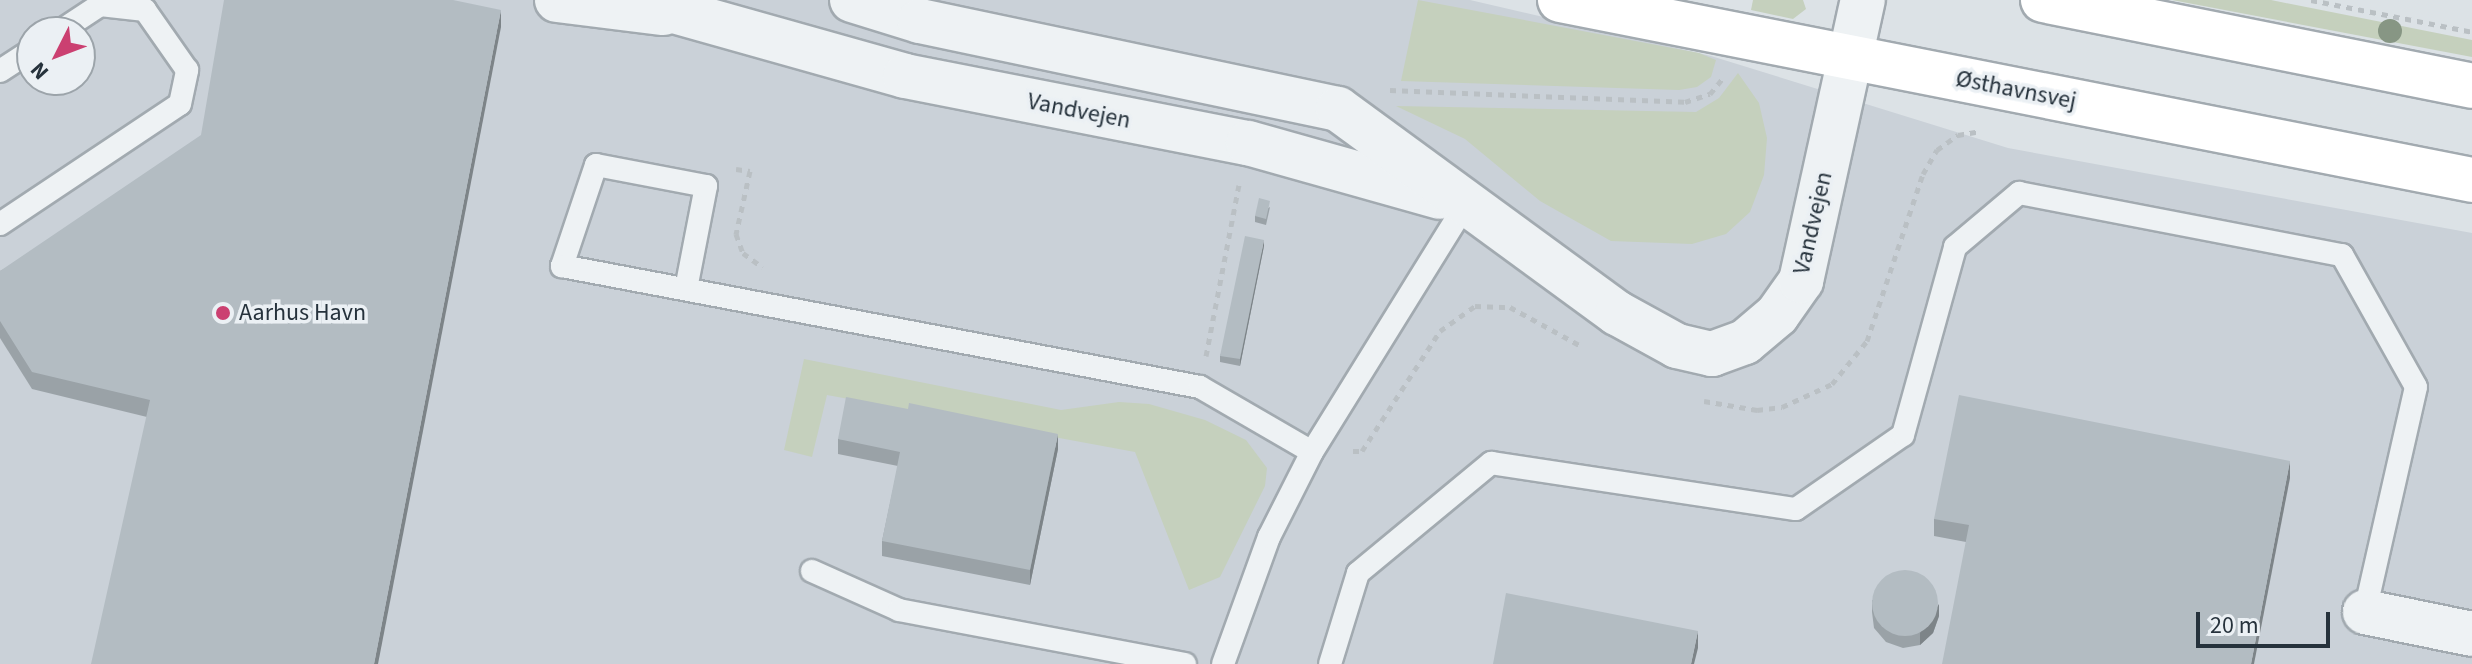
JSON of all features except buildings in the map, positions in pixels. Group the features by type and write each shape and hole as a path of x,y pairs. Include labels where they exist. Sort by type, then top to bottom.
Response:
{"street":[{"name":"Vandvejen","path":"557,0 675,8"},
{"name":"Vandvejen","path":"635,0 675,8 905,76 1248,143 1466,204"},
{"name":"Østhavnsvej","path":"1560,0 2472,180"},
{"name":"Vandvejen","path":"864,2 1338,109 1647,332 1712,354 1734,346 1777,315 1801,281 1863,0"},
{"path":"2043,0 2472,86"},
{"path":"2365,612 2472,634"}],"lane":[{"path":"0,224 180,104 187,70 145,10 100,5 83,16"},
{"path":"686,289 706,186 596,165 562,266 1200,387 1312,452"},
{"path":"1330,664 1358,573 1491,463 1796,509 1808,501 1903,435 1955,247 2019,193 2342,255 2416,387 2365,612"},
{"path":"1223,664 1269,537 1312,452 1466,204"},
{"path":"812,571 899,610 1185,664"}],"path":[{"path":"2311,0 2472,32"},
{"path":"1700,400 1757,410 1811,398 1832,384 1867,341 1923,174 1937,150 1958,135 1987,129"},
{"path":"723,166 750,171 736,234 753,263 776,271"},
{"path":"1312,452 1362,451 1424,350 1457,315 1475,306 1510,307 1593,353"},
{"path":"1191,356 1205,359"}],"shaded area":[{"path":"0,0 1470,0 1711,56 2008,148 2472,233 2472,664 0,664"}],"green space":[{"path":"1418,0 1699,53 1716,60 1711,77 1697,87 1679,90 1401,81"},
{"path":"1753,0 1803,0 1806,9 1793,19 1751,10"},
{"path":"2172,0 2271,0 2472,40 2472,57"},
{"path":"1738,73 1759,103 1767,138 1764,175 1750,212 1726,234 1692,244 1611,241 1540,201 1465,139 1396,106 1696,112 1719,98"},
{"path":"804,359 1061,410 1119,402 1149,404 1205,420 1246,440 1267,468 1265,486 1220,577 1189,590 1135,452 827,395 812,457 784,450"}],"place":[{"name":"Aarhus Havn","path":"223,313"}]}
